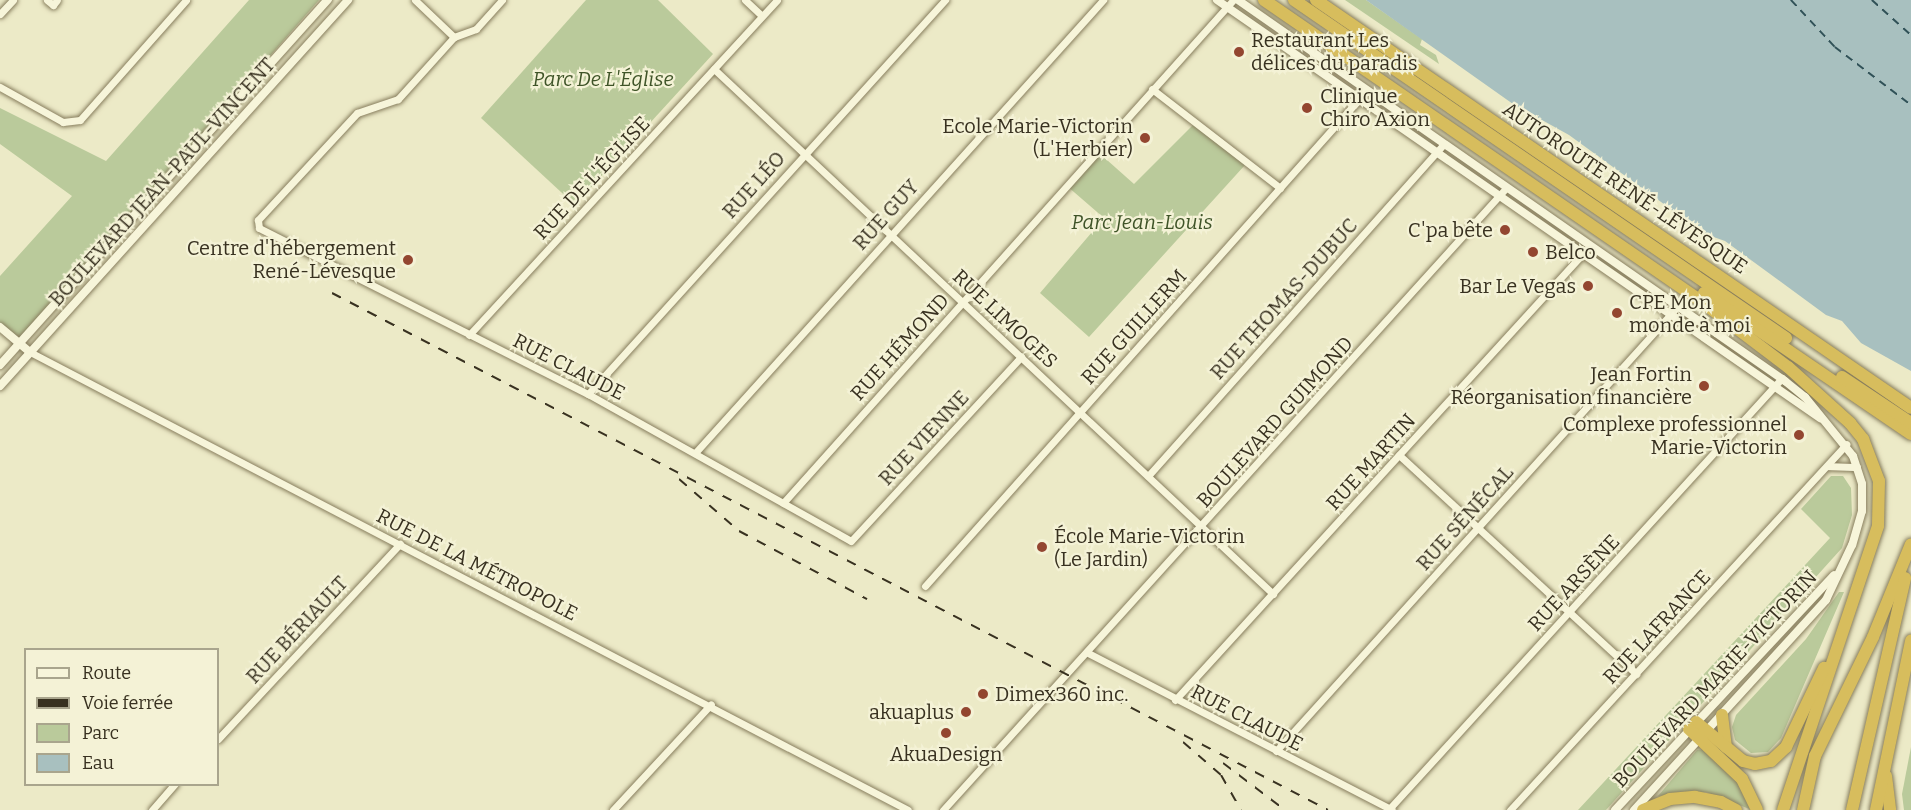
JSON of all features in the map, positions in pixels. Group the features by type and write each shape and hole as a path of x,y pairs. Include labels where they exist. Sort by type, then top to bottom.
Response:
{"highway":[{"path":"1264,0 1698,298 1788,367 1850,423 1875,464 1881,508 1875,536 1783,810"},
{"path":"1278,0 1911,434"},
{"name":"AUTOROUTE RENÉ-LÉVESQUE","path":"1294,0 1911,423"},
{"name":"AUTOROUTE RENÉ-LÉVESQUE","path":"1316,0 1911,408"},
{"path":"1803,810 1815,756 1873,638 1911,546"},
{"path":"1852,810 1911,546"},
{"path":"1703,735 1725,747 1743,761 1755,764 1781,754 1842,632"},
{"path":"1876,810 1911,641"},
{"path":"1722,716 1725,747"},
{"path":"1693,726 1746,784 1757,810"},
{"path":"1885,766 1890,810"},
{"path":"1643,810 1670,799 1695,797 1720,802 1736,810"}],"street":[{"path":"0,14 13,0"},
{"path":"47,0 53,5 57,0"},
{"path":"0,87 63,122 80,120 186,0"},
{"name":"BOULEVARD JEAN-PAUL-VINCENT","path":"0,365 328,0"},
{"name":"BOULEVARD JEAN-PAUL-VINCENT","path":"0,386 348,0"},
{"path":"415,0 454,37 476,29 502,0"},
{"path":"745,0 762,16"},
{"name":"RUE DE L'ÉGLISE","path":"469,335 777,0"},
{"name":"RUE LÉO","path":"588,394 945,0"},
{"name":"RUE GUY","path":"695,453 1103,0"},
{"name":"BOULEVARD MARIE-VICTORIN","path":"1217,0 1230,4 1437,153 1826,421"},
{"name":"BOULEVARD MARIE-VICTORIN","path":"1238,0 1782,378 1805,397 1846,444 1857,467 1862,511 1852,545 1815,615 1634,810"},
{"name":"RUE HÉMOND","path":"783,503 1230,4"},
{"name":"RUE CLAUDE","path":"454,37 398,99 357,113 258,220 265,234 588,394 851,541"},
{"name":"RUE LIMOGES","path":"714,69 1273,594"},
{"path":"1152,89 1280,188"},
{"name":"RUE GUILLERM","path":"925,586 1367,90"},
{"name":"RUE THOMAS-DUBUC","path":"1148,476 1444,144"},
{"name":"BOULEVARD GUIMOND","path":"943,810 1088,653 1507,187"},
{"path":"157,189 170,197"},
{"name":"RUE MARTIN","path":"1175,700 1590,245"},
{"name":"RUE SÉNÉCAL","path":"1276,751 1678,306"},
{"path":"0,327 30,352"},
{"name":"RUE DE LA MÉTROPOLE","path":"30,352 711,704 908,810"},
{"name":"RUE VIENNE","path":"851,541 1021,357"},
{"name":"RUE ARSÈNE","path":"1391,809 1782,378"},
{"name":"RUE LAFRANCE","path":"1510,810 1846,444"},
{"path":"1399,455 1571,611 1636,674"},
{"path":"1828,466 1857,467"},
{"name":"RUE BÉRIAULT","path":"219,738 400,544"},
{"name":"BOULEVARD MARIE-VICTORIN","path":"1615,810 1839,571"},
{"name":"RUE CLAUDE","path":"1088,653 1175,700 1391,809"},
{"path":"613,810 711,704"},
{"path":"152,810 174,786"}],"green space":[{"path":"249,0 319,0 19,343 0,327 0,276 72,196 0,144 0,108 106,161"},
{"name":"Parc De L'Église","path":"586,0 658,0 713,54 575,205 481,118"},
{"path":"1345,0 1366,0 1422,39 1420,45 1436,55 1439,64"},
{"name":"Parc Jean-Louis","path":"1193,125 1245,165 1089,337 1040,293 1104,218 1067,186 1098,152 1134,184"},
{"path":"1831,476 1843,476 1851,488 1852,515 1842,548 1606,810 1578,810 1830,538 1801,509"},
{"path":"1839,592 1844,592 1781,738 1768,752 1751,753 1735,740 1732,727 1736,715 1806,639"},
{"path":"1911,747 1911,810 1904,810 1902,794"},
{"path":"1704,749 1736,780 1752,810 1706,792 1658,796 1697,750"}],"water":[{"path":"1366,0 1911,0 1911,371 1861,343 1842,321 1826,315 1725,241 1705,234 1569,135 1513,104"}],"ferry route":[{"path":"1791,0 1835,47 1911,105"},
{"path":"1872,0 1911,35"}],"railway":[{"path":"332,293 1328,810"},
{"path":"679,479 739,531 867,599"},
{"path":"1183,742 1221,775 1241,810"},
{"path":"1223,763 1285,810"}],"place":[{"name":"Restaurant Les délices du paradis","path":"1239,52"},
{"name":"Clinique Chiro Axion","path":"1307,108"},
{"name":"Ecole Marie-Victorin (L'Herbier)","path":"1145,138"},
{"name":"C'pa bête","path":"1505,230"},
{"name":"Belco","path":"1533,252"},
{"name":"Centre d'hébergement René-Lévesque","path":"408,260"},
{"name":"Bar Le Vegas","path":"1588,286"},
{"name":"CPE Mon monde à moi","path":"1617,313"},
{"name":"Jean Fortin Réorganisation financière","path":"1704,386"},
{"name":"Complexe professionnel Marie-Victorin","path":"1799,435"},
{"name":"École Marie-Victorin (Le Jardin)","path":"1042,547"},
{"name":"Dimex360 inc.","path":"983,694"},
{"name":"akuaplus","path":"966,712"},
{"name":"AkuaDesign","path":"946,733"}]}
